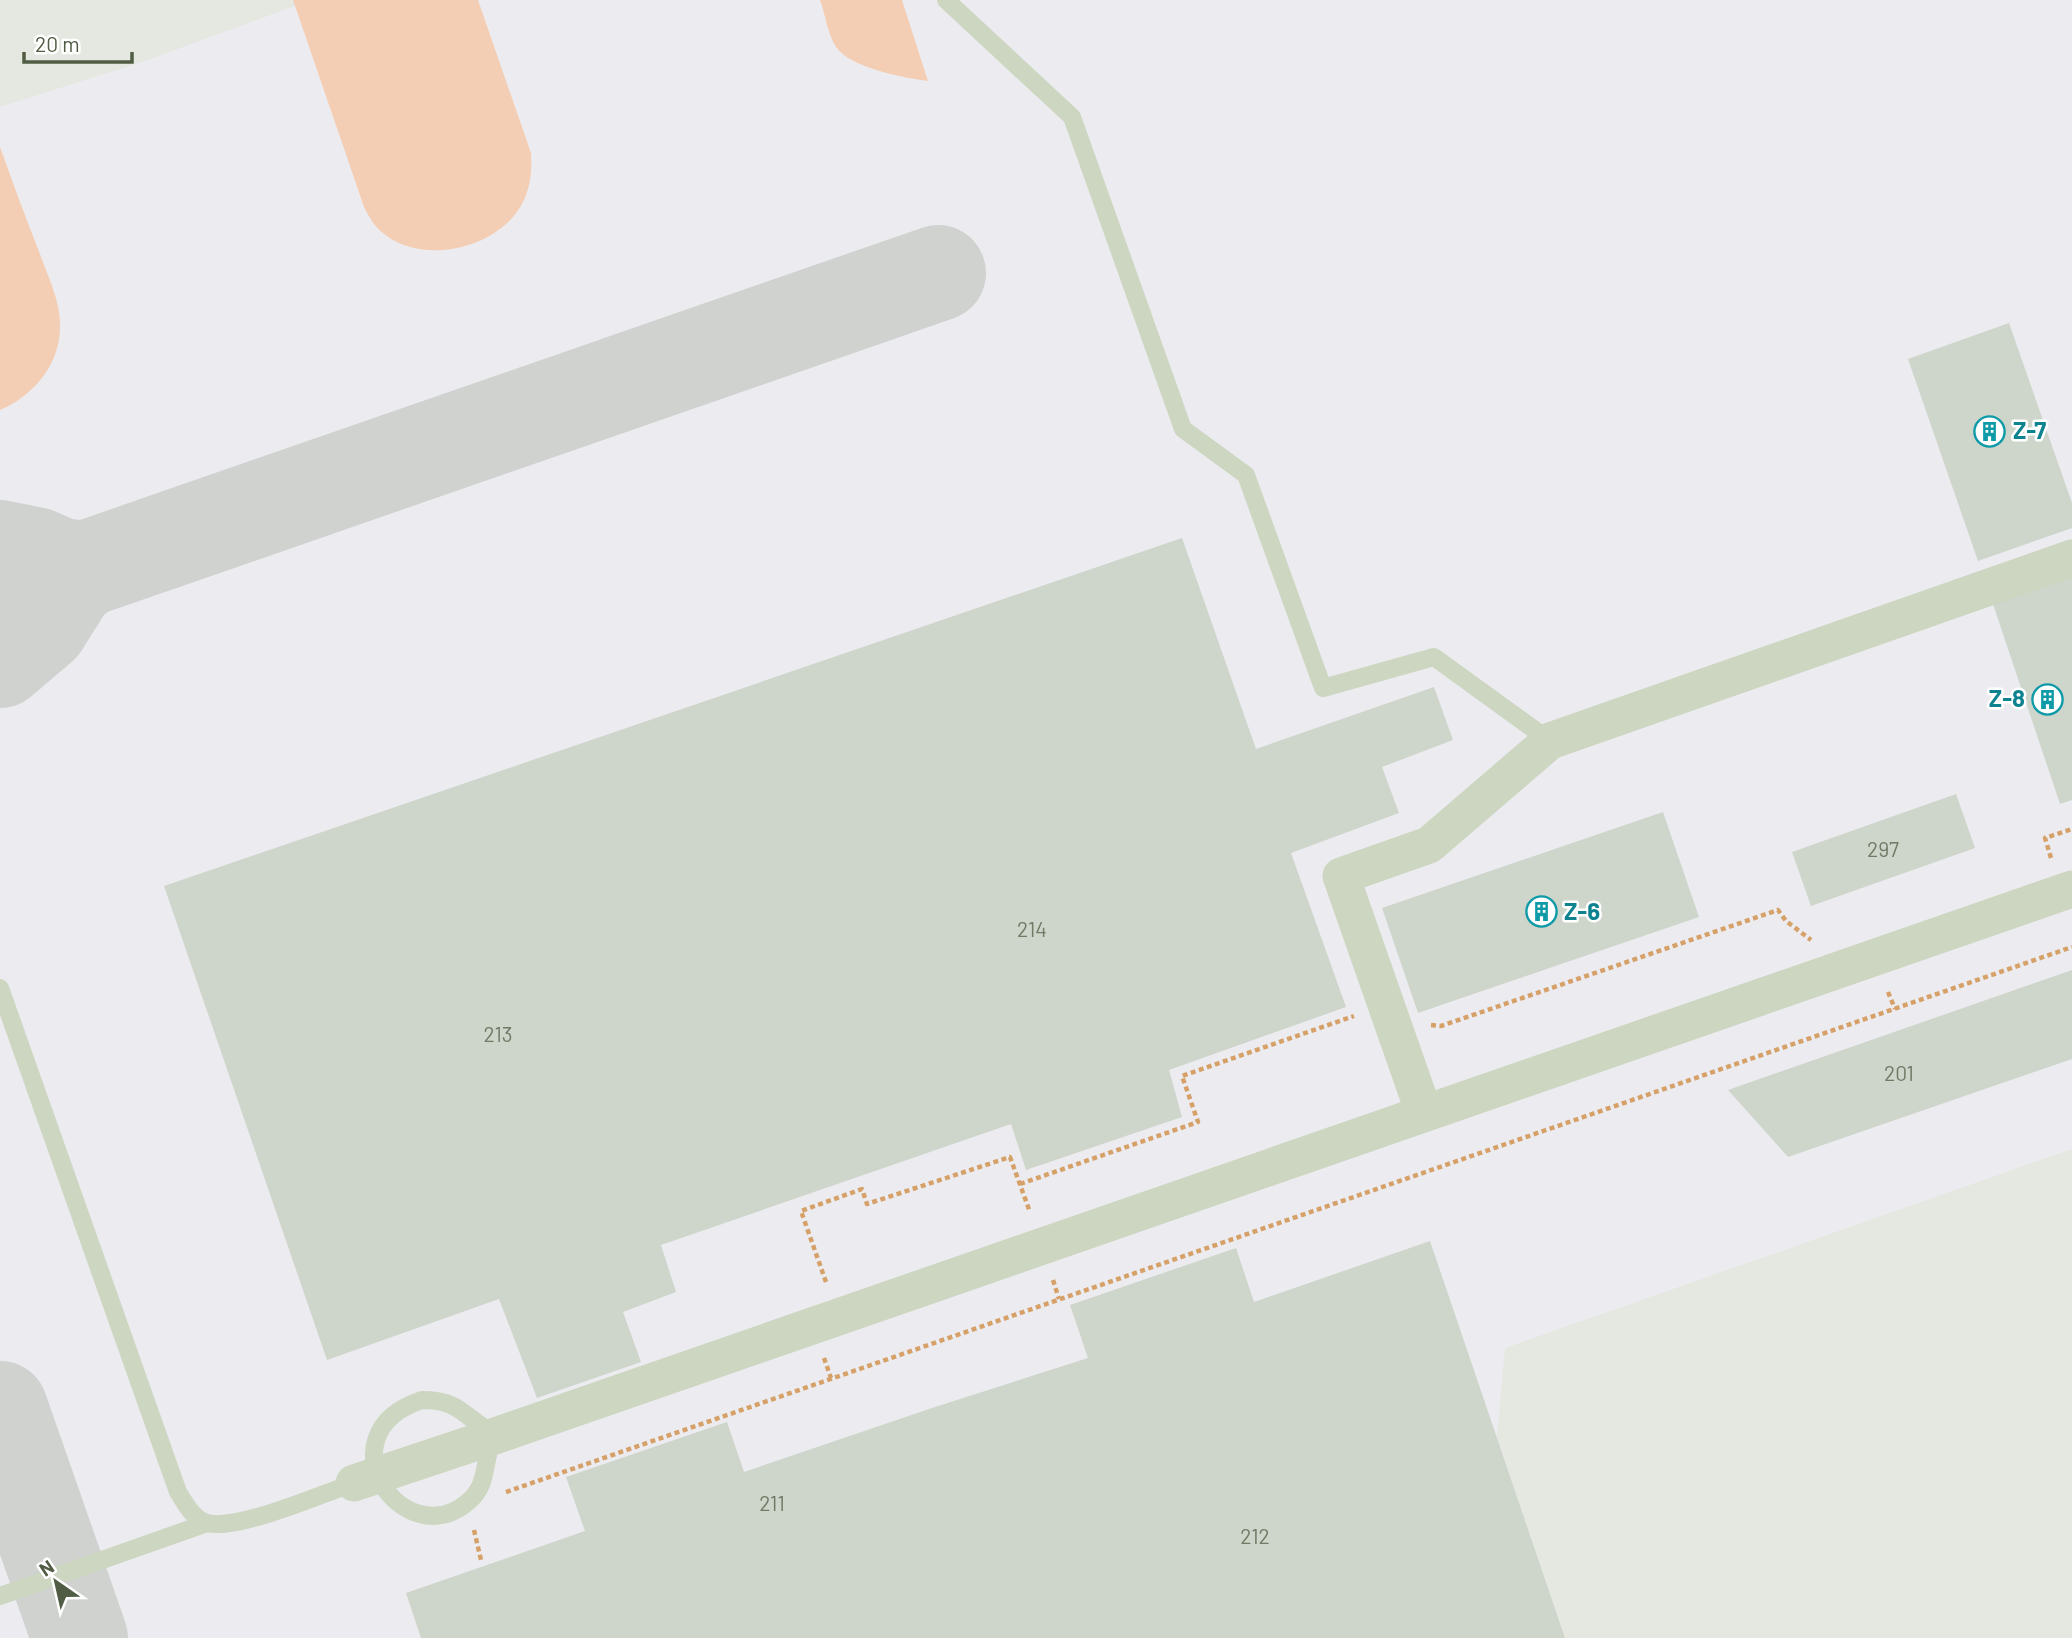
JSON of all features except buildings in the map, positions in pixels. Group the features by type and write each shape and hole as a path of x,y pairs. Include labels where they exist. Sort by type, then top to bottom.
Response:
{"street":[{"path":"1424,1113 1341,876 1429,845 1550,741 2072,558"},
{"path":"365,1479 2072,890"}],"lane":[{"path":"946,0 1072,117 1183,429 1246,475 1323,688 1434,657 1550,741"},
{"path":"0,988 178,1492 191,1512 207,1522"},
{"path":"0,1596 207,1522 240,1522 365,1479 414,1512 432,1515 451,1512 467,1503 480,1489 487,1471 489,1445 498,1435 479,1427 463,1409 442,1400 422,1400 404,1406 389,1418 378,1435 365,1479"}],"path":[{"path":"1020,1184 1198,1122 1182,1076 1364,1013 1441,1026 1778,910 1786,921 1803,935 1884,979 1895,1009"},
{"path":"501,1494 2072,947"},
{"path":"831,1378 820,1345 830,1296 801,1211 862,1189 867,1204 1010,1157 1059,1299"},
{"path":"472,1520 481,1560"}],"shaded area":[{"path":"0,0 293,0 295,6 145,61 0,107"},
{"path":"293,0 478,0 531,153 528,188 513,217 480,241 439,250 419,249 400,243 380,230 364,207"},
{"path":"820,0 902,0 928,81 879,71 843,54 831,37"},
{"path":"0,147 53,290 60,327 55,354 42,378 23,396 0,410"},
{"path":"2072,1149 2072,1638 1565,1638 1497,1437 1505,1348"}],"taxiway":[{"path":"0,660 41,625 68,582 85,569 938,273"},
{"path":"0,548 35,555 60,566 85,569"},
{"path":"0,1409 80,1638"}],"place":[{"name":"Z-7","path":"1990,431"},
{"name":"Z-8","path":"2048,699"},
{"name":"Z-6","path":"1541,912"}]}
